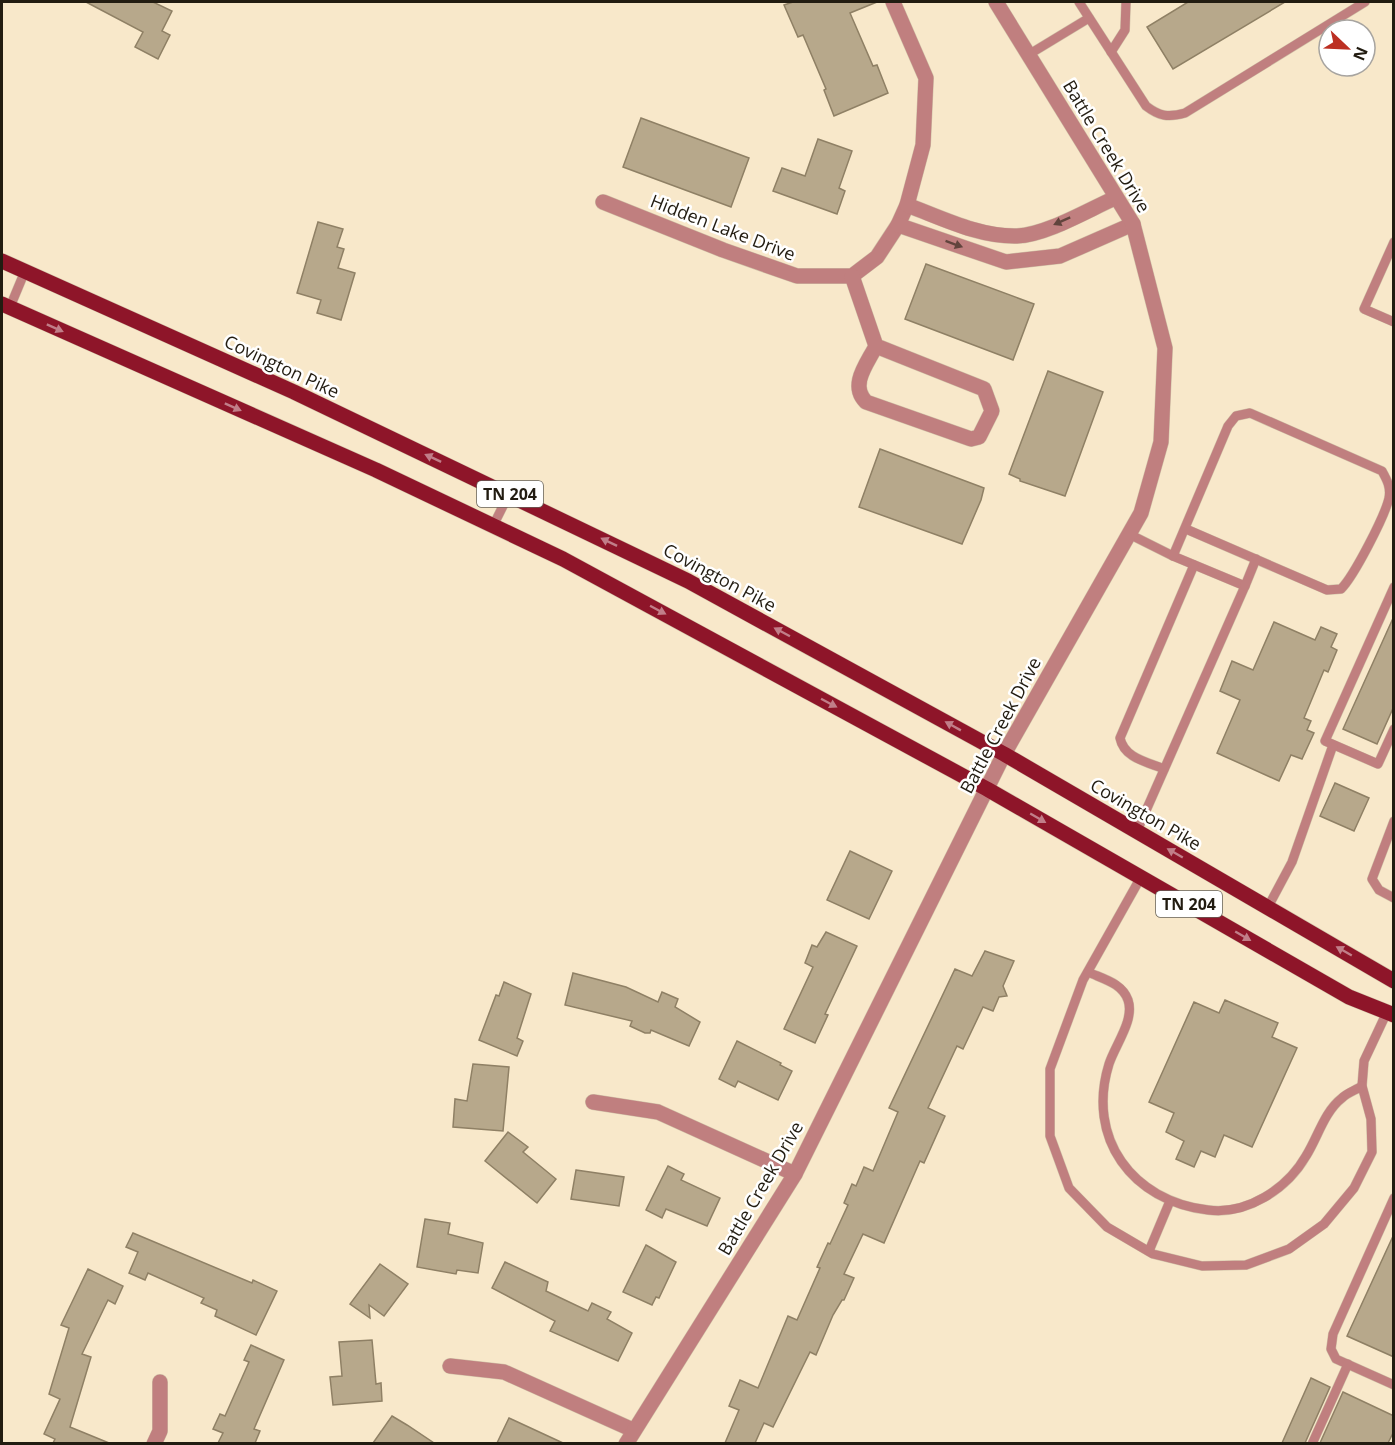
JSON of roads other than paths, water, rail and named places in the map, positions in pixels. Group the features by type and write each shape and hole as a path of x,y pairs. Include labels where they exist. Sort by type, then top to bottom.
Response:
{"main road":[{"name":"Covington Pike","path":"2,261 294,392 688,581 1004,754 1394,981"},
{"name":"TN 204","path":"6,306 376,470 563,559 987,789 1349,996 1390,1013"}],"street":[{"path":"876,346 984,389 992,411 979,436 971,439 866,402 858,394 857,385 876,346 852,276 877,257 898,225 907,205 923,145 926,78 892,2"},
{"name":"Battle Creek Drive","path":"629,1437 795,1174 1004,754 1141,513 1161,442 1165,348 1132,224 996,2"},
{"path":"907,205 980,232 1018,236 1041,231 1115,198"},
{"name":"Hidden Lake Drive","path":"603,202 723,250 797,276 852,276"},
{"path":"898,225 1006,262 1060,256 1132,224"},
{"path":"592,1102 658,1112 795,1174"},
{"path":"450,1366 504,1372 629,1437"},
{"path":"154,1443 160,1431 160,1382"}],"lane":[{"path":"1079,2 1146,106 1157,115 1171,117 1185,113 1365,2"},
{"path":"1111,52 1125,30 1126,2"},
{"path":"1029,55 1089,18"},
{"path":"1394,242 1364,309 1394,322"},
{"path":"6,306 25,272"},
{"path":"1173,556 1228,426 1236,416 1250,413 1382,471 1389,482 1389,498 1353,578 1341,590 1327,590 1186,529"},
{"path":"493,526 508,494"},
{"path":"1129,534 1173,556 1245,586"},
{"path":"1137,831 1256,559"},
{"path":"1164,769 1128,754 1122,748 1120,738 1194,565"},
{"path":"1394,587 1325,741 1378,764 1394,729"},
{"path":"1268,907 1292,862 1334,745"},
{"path":"1394,821 1371,879 1380,890 1394,898"},
{"path":"1142,877 1088,972 1050,1068 1050,1136 1069,1188 1107,1227 1149,1251 1202,1266 1246,1264 1289,1249 1324,1224 1353,1188 1372,1152 1371,1119 1362,1086 1364,1061 1390,1013"},
{"path":"1088,972 1120,987 1128,1000 1129,1015 1109,1065 1101,1108 1112,1150 1142,1184 1170,1201 1210,1211 1246,1207 1281,1187 1305,1158 1327,1115 1342,1098 1362,1086"},
{"path":"1394,1198 1333,1334 1331,1348 1336,1359 1394,1385"},
{"path":"1149,1251 1170,1201"},
{"path":"1312,1443 1348,1364"}]}
